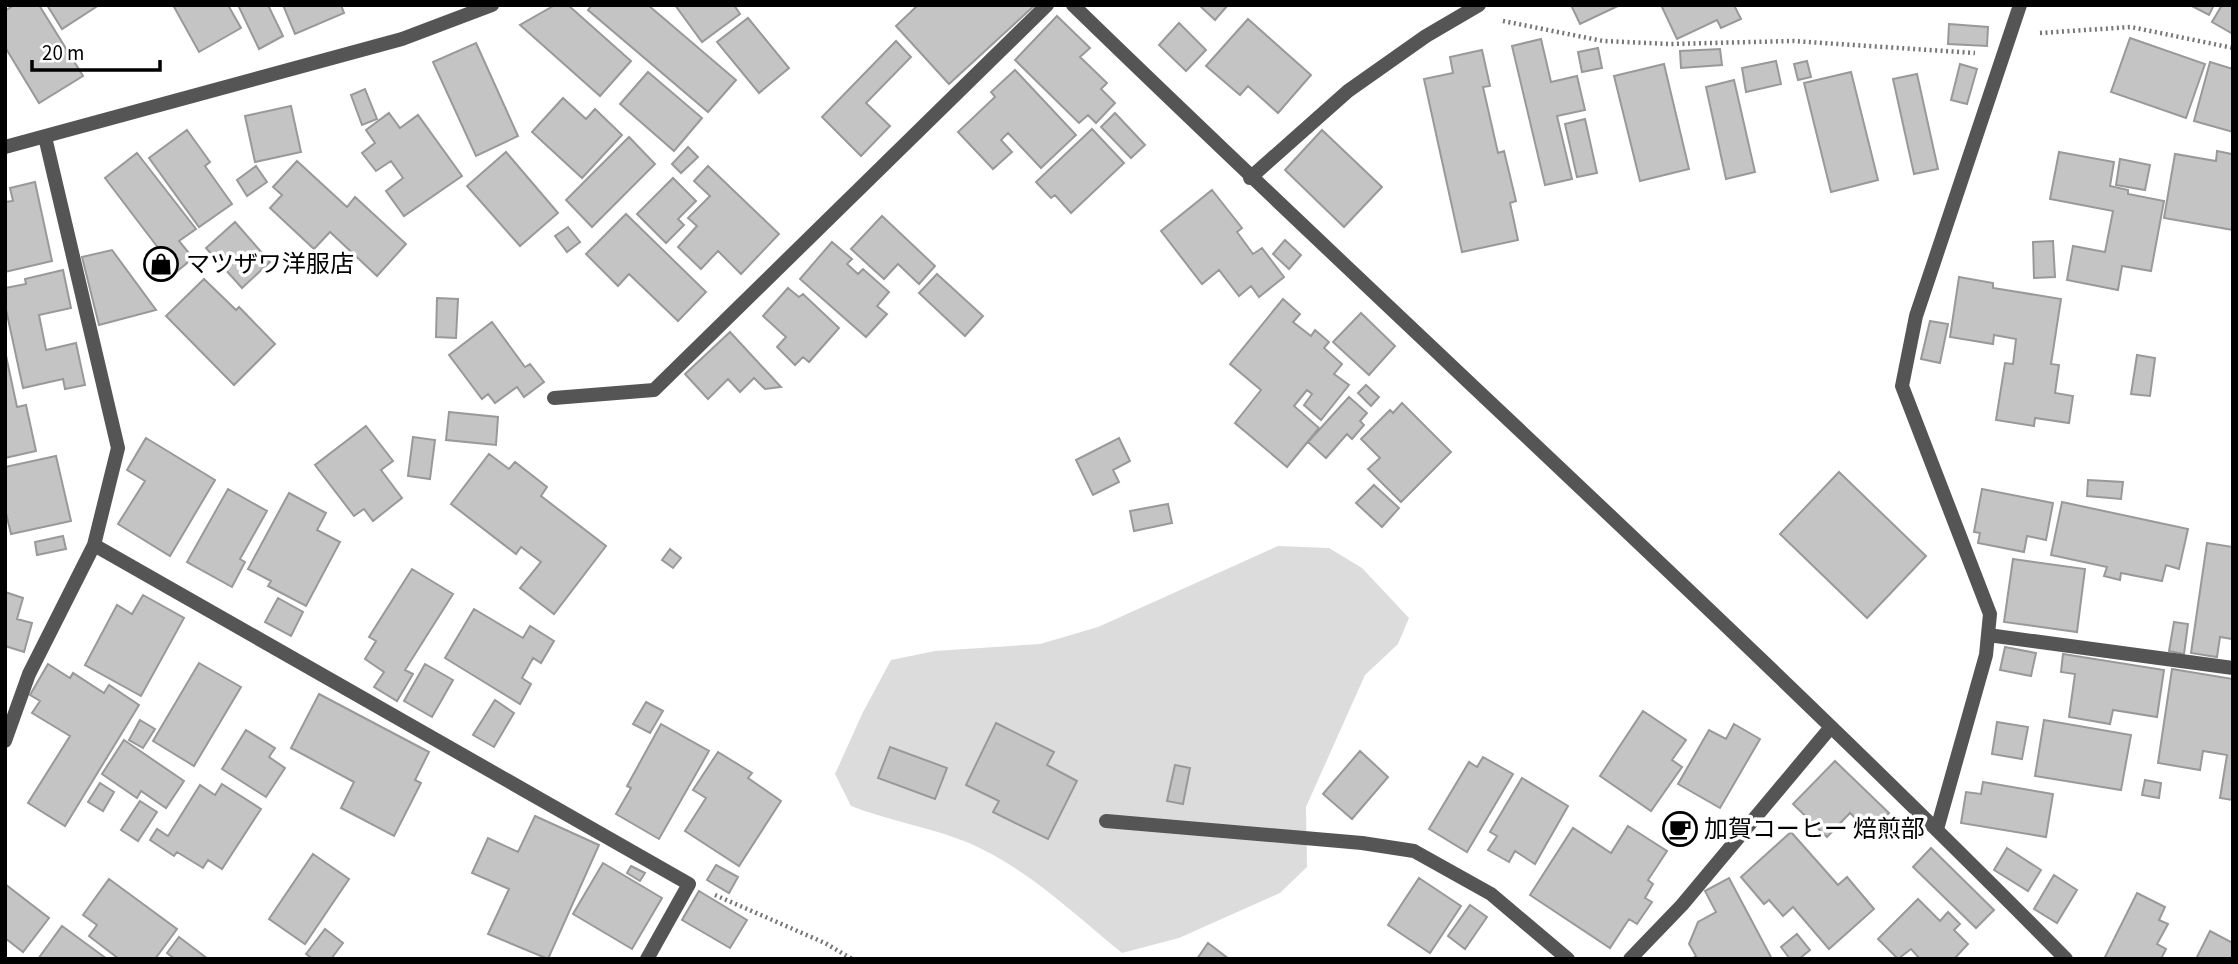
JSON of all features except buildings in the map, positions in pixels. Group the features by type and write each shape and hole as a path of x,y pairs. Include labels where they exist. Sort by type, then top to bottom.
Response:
{"street":[{"path":"5,147 402,39 492,5"},
{"path":"554,397 654,390 1047,5"},
{"path":"1073,5 1250,178 1831,727 2066,959"},
{"path":"1250,178 1348,91 1479,5"},
{"path":"1937,829 1986,654 1990,614 1902,386 1916,316 2020,5"},
{"path":"5,741 29,674 94,545 118,448 44,137"},
{"path":"94,545 689,884 647,959"},
{"path":"1988,635 2233,668"},
{"path":"1630,959 1682,905 1831,727"},
{"path":"1106,821 1362,843 1414,851 1490,894 1568,959"}],"path":[{"path":"1453,21 1477,15 1603,41 1670,44 1793,41 2004,55"},
{"path":"2011,34 2131,27 2233,48"},
{"path":"689,884 825,943 852,959"}],"shaded area":[{"path":"1278,546 1329,548 1362,568 1409,618 1398,644 1365,675 1306,807 1307,867 1280,893 1179,938 1122,953 1049,892 990,853 954,837 851,806 835,774 863,712 891,660 935,651 1040,644 1098,627"}],"place":[{"name":"マツザワ洋服店","path":"161,264"},
{"name":"加賀コーヒー 焙煎部","path":"1680,829"}]}
